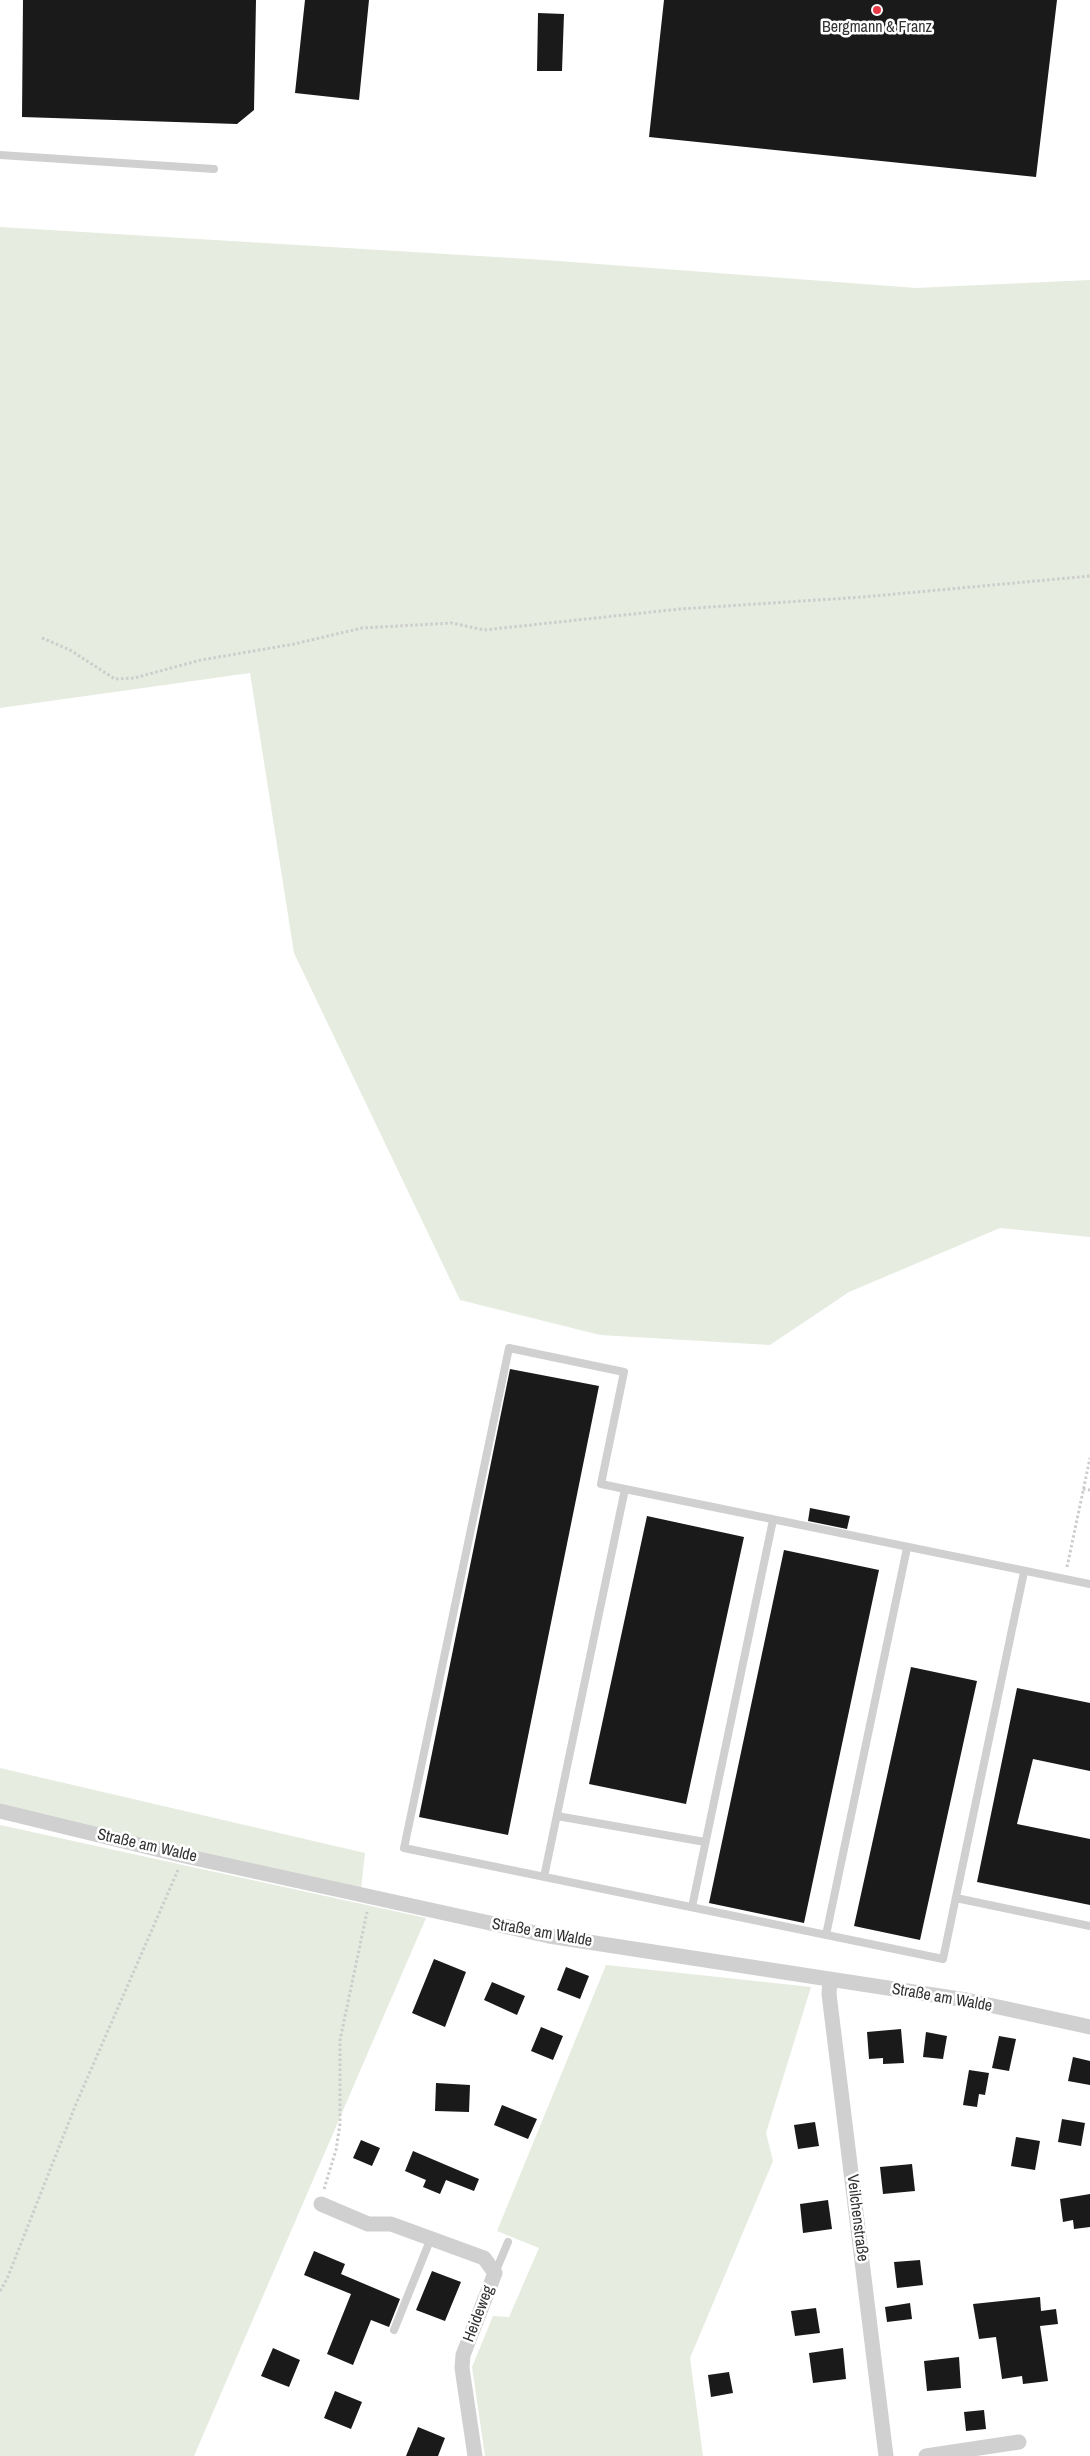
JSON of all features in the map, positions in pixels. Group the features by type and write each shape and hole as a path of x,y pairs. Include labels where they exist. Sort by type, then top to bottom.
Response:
{"street":[{"name":"Straße am Walde","path":"0,1811 185,1856 549,1936 966,2000 1090,2027"},
{"name":"Veilchenstraße","path":"830,1980 829,1994 886,2456"},
{"name":"Heideweg","path":"321,2204 368,2224 392,2224 484,2258 495,2272 463,2355 462,2368 475,2456"},
{"path":"926,2456 1019,2442"}],"lane":[{"path":"0,155 214,169"},
{"path":"1024,1572 943,1959 404,1848 509,1348 624,1372 601,1484 1090,1584"},
{"path":"544,1877 625,1490"},
{"path":"692,1907 773,1520"},
{"path":"826,1935 907,1548"},
{"path":"556,1816 706,1842"},
{"path":"956,1898 1090,1926"},
{"path":"394,2330 431,2238"},
{"path":"495,2272 508,2242"}],"path":[{"path":"42,638 70,650 115,679 134,678 201,660 294,644 362,628 452,623 484,630 680,609 863,597 1090,576"},
{"path":"1064,1580 1090,1458"},
{"path":"1084,1488 1090,1490"},
{"path":"0,2291 8,2279 76,2104 185,1856"},
{"path":"321,2204 336,2150 340,2124 340,2040 360,1937 372,1897"}],"shaded area":[{"path":"0,227 545,260 916,288 1090,280 1090,1237 1000,1228 849,1292 770,1345 600,1335 460,1300 294,953 250,673 0,708"},
{"path":"0,1768 365,1853 361,1889 0,1809"},
{"path":"0,1825 426,1918 194,2456 0,2456"},
{"path":"606,1965 811,1987 766,2133 773,2161 690,2358 703,2456 485,2456 472,2367 493,2316 509,2317 539,2248 497,2231"}],"building":[{"path":"23,0 256,0 254,110 237,124 22,117"},
{"path":"305,0 369,0 359,100 295,93"},
{"path":"664,0 1057,0 1036,177 649,137"},
{"path":"538,13 564,14 562,71 537,71"},
{"path":"510,1369 599,1386 508,1835 419,1817"},
{"path":"810,1508 850,1516 847,1529 808,1521"},
{"path":"647,1516 744,1537 686,1804 589,1784"},
{"path":"784,1550 879,1570 804,1923 709,1903"},
{"path":"911,1667 977,1681 920,1940 854,1926"},
{"path":"1017,1688 1090,1703 1090,1771 1033,1759 1017,1824 1090,1839 1090,1905 977,1882"},
{"path":"434,1959 466,1972 445,2027 412,2013"},
{"path":"566,1967 589,1976 580,1999 557,1990"},
{"path":"492,1982 525,1996 517,2015 484,2000"},
{"path":"541,2027 563,2036 553,2060 531,2051"},
{"path":"901,2029 904,2063 883,2064 883,2058 869,2059 867,2032"},
{"path":"926,2032 947,2036 943,2059 923,2057"},
{"path":"999,2036 1016,2039 1009,2071 992,2068"},
{"path":"1073,2057 1090,2061 1090,2085 1068,2081"},
{"path":"969,2070 989,2073 985,2095 979,2094 977,2107 963,2105"},
{"path":"436,2083 470,2085 469,2112 435,2111"},
{"path":"502,2105 537,2119 528,2139 494,2125"},
{"path":"1062,2119 1085,2123 1081,2146 1058,2142"},
{"path":"815,2122 819,2146 798,2149 794,2125"},
{"path":"1016,2137 1040,2141 1035,2170 1011,2166"},
{"path":"361,2140 380,2148 372,2166 353,2158"},
{"path":"413,2151 479,2179 474,2191 446,2180 440,2194 423,2187 426,2180 405,2171"},
{"path":"912,2164 915,2191 883,2194 880,2167"},
{"path":"1090,2194 1090,2227 1074,2229 1073,2220 1063,2222 1060,2199"},
{"path":"828,2200 832,2229 803,2233 800,2204"},
{"path":"314,2251 345,2264 341,2274 400,2299 389,2327 371,2320 353,2365 327,2354 351,2294 304,2275"},
{"path":"920,2260 923,2285 897,2288 894,2262"},
{"path":"432,2271 461,2282 445,2321 416,2310"},
{"path":"1040,2297 1041,2311 1056,2309 1058,2324 1040,2326 1048,2381 1023,2384 1022,2376 1002,2379 996,2337 979,2339 973,2304"},
{"path":"910,2303 912,2319 887,2322 885,2307"},
{"path":"816,2308 820,2333 795,2336 791,2311"},
{"path":"273,2348 300,2360 289,2387 261,2376"},
{"path":"843,2348 846,2379 813,2383 809,2353"},
{"path":"959,2357 961,2388 927,2391 924,2361"},
{"path":"729,2372 733,2393 711,2397 708,2375"},
{"path":"335,2391 362,2402 351,2429 324,2418"},
{"path":"984,2410 986,2429 966,2431 964,2412"},
{"path":"418,2427 445,2438 438,2456 406,2456"}],"place":[{"name":"Bergmann & Franz","path":"877,10"}]}
